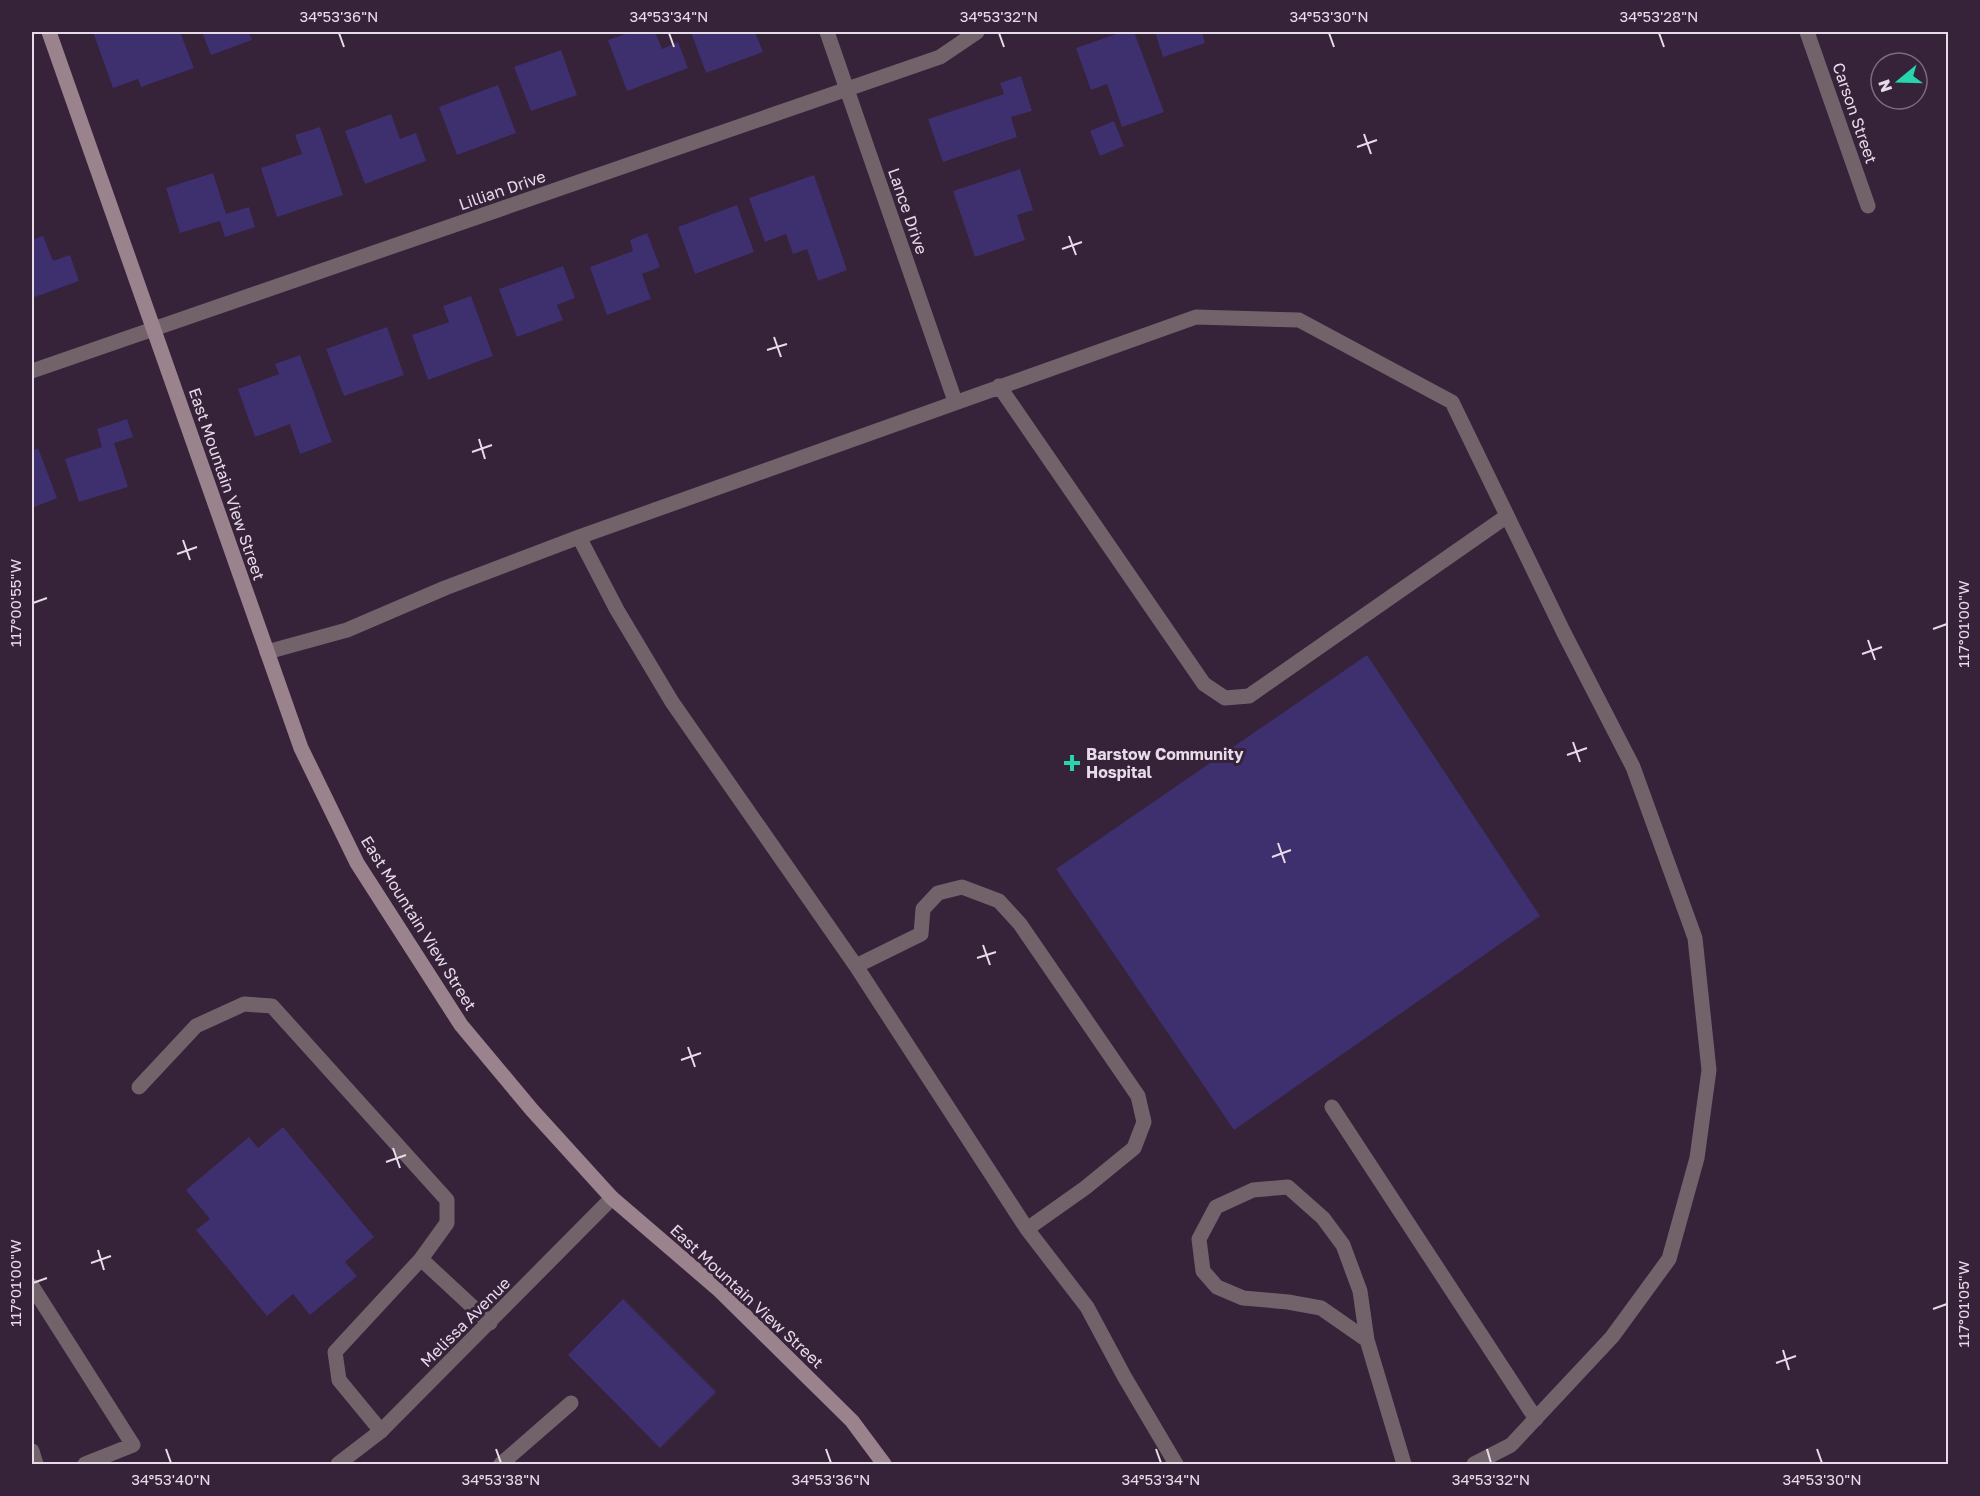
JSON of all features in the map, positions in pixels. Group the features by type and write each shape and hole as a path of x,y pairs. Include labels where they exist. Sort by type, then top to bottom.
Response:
{"main road":[{"name":"East Mountain View Street","path":"49,32 301,748 357,862 461,1025 532,1110 612,1198 718,1289 852,1421 884,1464"}],"street":[{"name":"Lance Drive","path":"827,32 955,401"},
{"name":"Lillian Drive","path":"32,371 940,57 977,32"},
{"name":"Carson Street","path":"1807,32 1868,206"},
{"path":"267,652 346,630 445,588 579,537 955,401 1196,317 1299,320 1452,402 1564,633 1633,767 1695,938 1709,1070 1697,1158 1669,1259 1612,1336 1536,1419 1511,1445 1474,1464"},
{"path":"999,386 1204,684 1225,698 1249,696 1507,516"},
{"path":"579,537 617,610 672,702 856,966 1027,1229 1087,1307 1124,1376 1176,1464"},
{"path":"856,966 921,934 923,909 938,893 962,887 999,901 1020,924 1138,1096 1144,1122 1134,1148 1086,1188 1027,1229"},
{"path":"139,1087 196,1026 244,1004 272,1006 447,1200 447,1223 421,1259 335,1352 339,1380 381,1431"},
{"path":"1332,1107 1536,1419"},
{"path":"1367,1340 1321,1308 1244,1298 1217,1287 1203,1271 1199,1239 1216,1207 1253,1190 1288,1187 1323,1218 1343,1245 1360,1291 1367,1340 1404,1464"},
{"name":"Melissa Avenue","path":"338,1464 381,1431 612,1198"},
{"path":"421,1259 490,1323"},
{"path":"32,1286 133,1445 85,1464"},
{"path":"501,1464 571,1403"},
{"path":"32,1451 36,1464"}],"building":[{"path":"93,32 180,32 194,68 141,87 138,79 113,88"},
{"path":"202,32 249,32 252,40 211,55"},
{"path":"631,32 655,32 662,49 678,42 688,68 627,91 608,40"},
{"path":"691,32 755,32 763,52 706,73"},
{"path":"1122,32 1134,32 1164,112 1122,127 1107,84 1091,90 1076,48"},
{"path":"1155,32 1202,32 1205,43 1163,57"},
{"path":"561,50 577,95 531,111 514,67"},
{"path":"1021,76 1032,111 1011,117 1017,137 943,162 928,119 1004,94 1000,83"},
{"path":"498,85 516,133 457,155 439,107"},
{"path":"391,114 400,139 416,133 426,161 365,184 345,131"},
{"path":"1114,121 1124,146 1100,156 1090,131"},
{"path":"320,127 343,195 277,217 261,168 302,154 295,135"},
{"path":"1020,169 1033,210 1017,215 1025,240 975,257 953,191"},
{"path":"213,173 226,214 249,207 255,227 225,237 220,221 180,233 166,188"},
{"path":"814,175 847,270 818,281 807,249 793,254 786,234 765,242 749,198"},
{"path":"737,205 754,252 695,274 678,227"},
{"path":"647,233 660,267 642,274 651,299 607,315 590,267 633,251 630,240"},
{"path":"43,236 53,261 70,255 79,281 32,298 32,240"},
{"path":"563,266 575,298 557,305 563,320 517,337 499,289"},
{"path":"471,296 493,356 428,380 412,335 449,322 443,306"},
{"path":"387,327 404,375 344,396 326,349"},
{"path":"300,355 332,442 300,454 290,424 255,437 238,389 279,374 275,364"},
{"path":"127,419 133,437 114,443 128,487 79,502 65,459 102,447 97,429"},
{"path":"38,448 57,498 32,508 32,451"},
{"path":"1367,655 1540,916 1234,1130 1056,869"},
{"path":"283,1127 374,1237 345,1262 357,1276 310,1315 293,1294 267,1316 196,1230 210,1219 186,1190 249,1137 258,1148"},
{"path":"623,1299 716,1392 660,1448 568,1355"}],"place":[{"name":"Barstow Community Hospital","path":"1072,763"}]}
